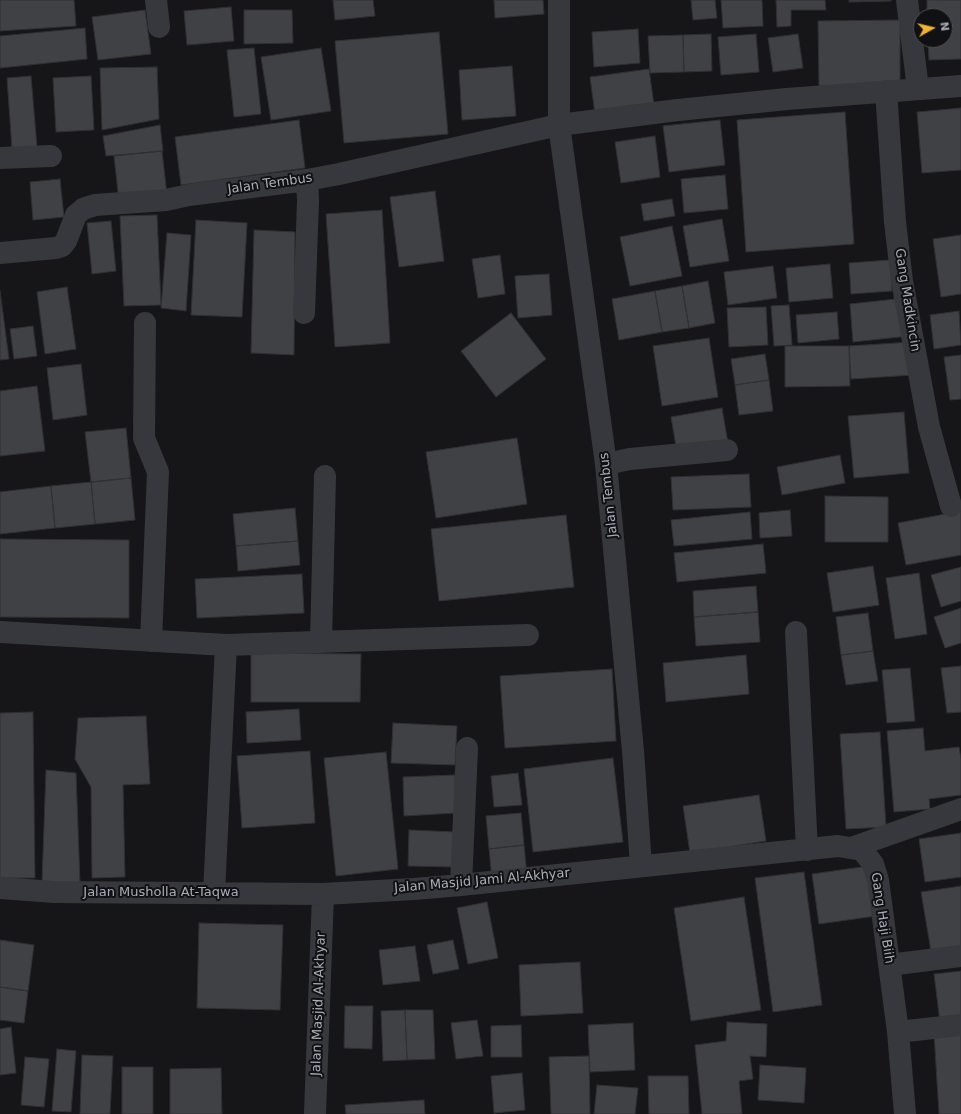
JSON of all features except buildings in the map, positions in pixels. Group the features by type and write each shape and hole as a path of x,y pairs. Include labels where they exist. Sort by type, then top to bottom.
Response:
{"street":[{"path":"156,0 159,27"},
{"name":"Jalan Tembus","path":"559,0 559,125 606,464 633,751 641,866"},
{"path":"907,0 918,89"},
{"path":"559,125 678,110 787,99 961,86"},
{"name":"Gang Madkincin","path":"886,91 895,222 902,282 912,329 917,366 929,427 951,506"},
{"name":"Jalan Tembus","path":"0,252 56,248 62,246 66,241 76,215 83,209 95,205 166,200 189,195 307,180 559,125"},
{"path":"0,158 52,156"},
{"path":"304,313 308,201 307,180"},
{"path":"145,324 144,438 158,472 151,641"},
{"path":"606,464 630,459 727,450"},
{"path":"321,642 325,476"},
{"path":"0,632 226,645 528,635"},
{"path":"796,632 806,850"},
{"path":"214,893 226,645"},
{"path":"461,885 466,748"},
{"path":"851,848 961,809"},
{"name":"Gang Haji Biih","path":"641,866 838,846 862,850 873,864 878,880 898,1032 905,1114"},
{"name":"Jalan Masjid Jami Al-Akhyar","path":"323,894 461,885 641,866"},
{"name":"Jalan Musholla At-Taqwa","path":"0,888 54,892 323,894"},
{"name":"Jalan Masjid Al-Akhyar","path":"315,1114 323,894"},
{"path":"889,965 961,956"},
{"path":"898,1032 961,1025"}]}
